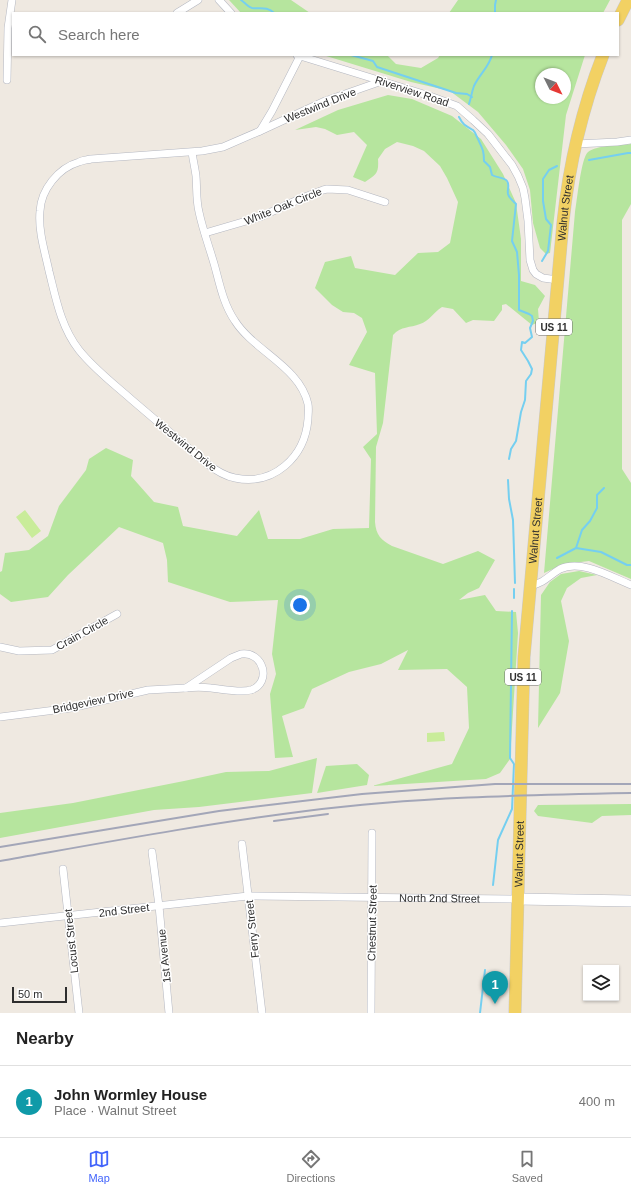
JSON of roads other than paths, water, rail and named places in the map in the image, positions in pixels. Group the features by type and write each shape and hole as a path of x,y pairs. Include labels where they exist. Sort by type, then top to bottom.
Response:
{"main road":[{"path":"619,18 628,0"},
{"name":"Walnut Street","path":"515,1013 524,657 565,203 576,144 586,105 603,56"}],"street":[{"path":"7,80 12,0"},
{"path":"178,12 198,0"},
{"path":"219,0 230,12"},
{"name":"Riverview Road","path":"298,56 430,96 457,106 488,134 512,165 523,188 528,221 530,260 533,270 536,274 543,278 558,280"},
{"name":"Westwind Drive","path":"260,131 281,95 298,56"},
{"name":"Westwind Drive","path":"192,152 199,212 221,290 230,313 241,330 296,380 308,404 305,437 297,453 290,462 276,472 265,476 243,479 227,476 216,471 88,361 73,341 60,316 42,235 39,212 41,205 46,191 56,176 72,164 91,159 192,152 223,147 325,101 382,81"},
{"path":"576,144 631,140"},
{"name":"White Oak Circle","path":"205,233 260,217 302,198 327,189 348,190 385,202"},
{"path":"530,586 541,583 566,567 578,566 594,570 631,585"},
{"name":"Crain Circle","path":"0,647 19,651 52,650 116,614"},
{"name":"Bridgeview Drive","path":"0,716 71,708 144,690 208,687 247,690 257,686 262,679 263,669 261,663 255,656 241,654 231,658 186,688"},
{"name":"Chestnut Street","path":"371,1013 372,833"},
{"name":"Ferry Street","path":"242,844 262,1013"},
{"name":"1st Avenue","path":"152,852 159,906 169,1013"},
{"name":"Locust Street","path":"63,869 79,1013"},
{"name":"North 2nd Street","path":"248,896 631,901"},
{"name":"2nd Street","path":"0,923 248,896"}],"waterway":[{"path":"241,0 248,6 269,9 273,12"},
{"path":"495,12 496,0"},
{"path":"355,56 373,61 377,67 456,93 467,94 472,97"},
{"path":"469,104 474,86 489,63 492,56"},
{"path":"459,117 463,124 475,132 484,154 484,161 490,167 492,175 507,181 509,195 516,204 512,241 517,252 519,275 519,310 532,316 533,321 530,328 532,337 525,343 522,342 521,350 532,369 531,374 526,381 525,400 521,412 516,441 511,449 509,459"},
{"path":"589,160 631,153"},
{"path":"542,261 548,251 551,225 546,219 543,201 543,179 549,170 557,166"},
{"path":"508,480 509,499 513,520 515,583"},
{"path":"576,548 582,530 590,521 597,508 597,495 604,488"},
{"path":"557,558 576,548 601,552 627,565 631,565"},
{"path":"514,589 514,598"},
{"path":"493,885 498,840 512,809 514,764 510,758 512,611"},
{"path":"480,1013 485,970"}],"railway":[{"path":"0,847 219,811 362,794 495,784 631,784"},
{"path":"0,861 191,828 267,816 347,806 468,798 631,793"},
{"path":"274,821 328,814"}],"place":[{"name":"John Wormley House","path":"495,1004"}]}
